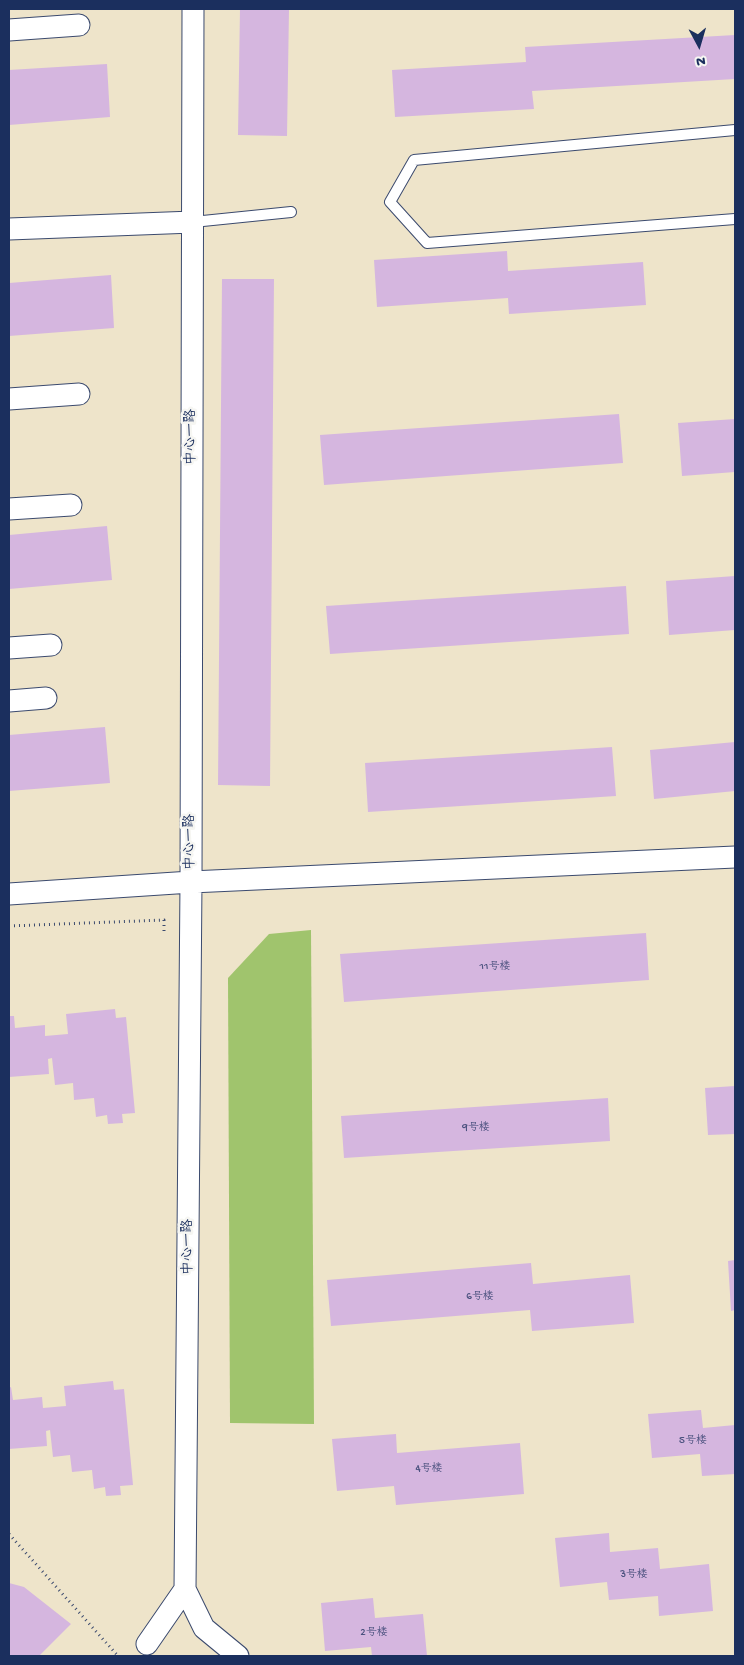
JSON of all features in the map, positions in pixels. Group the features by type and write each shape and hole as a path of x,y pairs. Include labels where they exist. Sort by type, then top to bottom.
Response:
{"street":[{"name":"中心一路","path":"193,9 191,882 185,1590 204,1628 238,1656"},
{"path":"9,30 79,25"},
{"path":"9,229 193,222"},
{"path":"9,399 80,394"},
{"path":"9,509 71,505"},
{"path":"9,648 51,645"},
{"path":"9,701 46,698"},
{"path":"9,894 191,882 735,857"},
{"path":"147,1644 185,1590"}],"lane":[{"path":"735,130 414,160 390,202 427,243 735,219"},
{"path":"193,222 292,212"}],"path":[{"path":"9,926 164,920 164,940"},
{"path":"9,1534 118,1656"}],"green space":[{"path":"311,930 314,1424 230,1423 228,978 269,934"}],"building":[{"path":"240,9 289,9 287,136 238,135"},
{"path":"735,35 735,79 532,91 534,109 395,117 392,70 526,62 525,47"},
{"path":"107,64 110,117 9,125 9,70"},
{"path":"507,251 508,271 643,262 646,305 509,314 508,298 377,307 374,260"},
{"path":"111,275 114,328 9,336 9,283"},
{"path":"222,279 274,279 270,786 218,785"},
{"path":"619,414 623,463 324,485 320,435"},
{"path":"735,419 735,472 682,476 678,423"},
{"path":"107,526 112,580 9,589 9,535"},
{"path":"735,576 735,630 669,635 666,581"},
{"path":"626,586 629,634 330,654 326,606"},
{"path":"105,727 110,783 9,791 9,735"},
{"path":"735,742 735,791 654,799 650,750"},
{"path":"612,747 616,796 368,812 365,763"},
{"path":"646,933 649,980 344,1002 340,954"},
{"path":"115,1009 116,1018 126,1017 135,1113 122,1114 123,1123 108,1124 107,1115 96,1117 94,1098 74,1100 73,1083 55,1085 52,1058 48,1059 49,1074 9,1077 9,1016 14,1016 15,1028 45,1025 45,1036 68,1034 66,1014"},
{"path":"735,1086 735,1134 708,1135 705,1088"},
{"path":"608,1098 610,1141 344,1158 341,1116"},
{"path":"735,1260 735,1310 731,1311 728,1261"},
{"path":"531,1263 533,1284 630,1275 634,1323 532,1331 530,1310 331,1326 327,1280"},
{"path":"113,1381 114,1390 124,1389 133,1485 120,1486 121,1495 106,1496 105,1487 94,1489 92,1470 72,1472 70,1455 53,1457 50,1430 46,1431 47,1446 9,1449 9,1388 11,1387 13,1400 42,1397 43,1408 66,1406 64,1386"},
{"path":"701,1410 703,1428 735,1425 735,1474 702,1476 700,1454 652,1458 648,1414"},
{"path":"396,1434 397,1453 520,1443 524,1494 396,1505 394,1486 337,1491 332,1439"},
{"path":"609,1533 610,1552 658,1548 660,1569 709,1564 713,1611 659,1616 658,1596 609,1600 607,1582 560,1587 555,1538"},
{"path":"9,1583 24,1587 71,1624 39,1656 9,1656"},
{"path":"373,1598 375,1618 423,1614 427,1656 372,1656 371,1647 325,1651 321,1603"}]}
